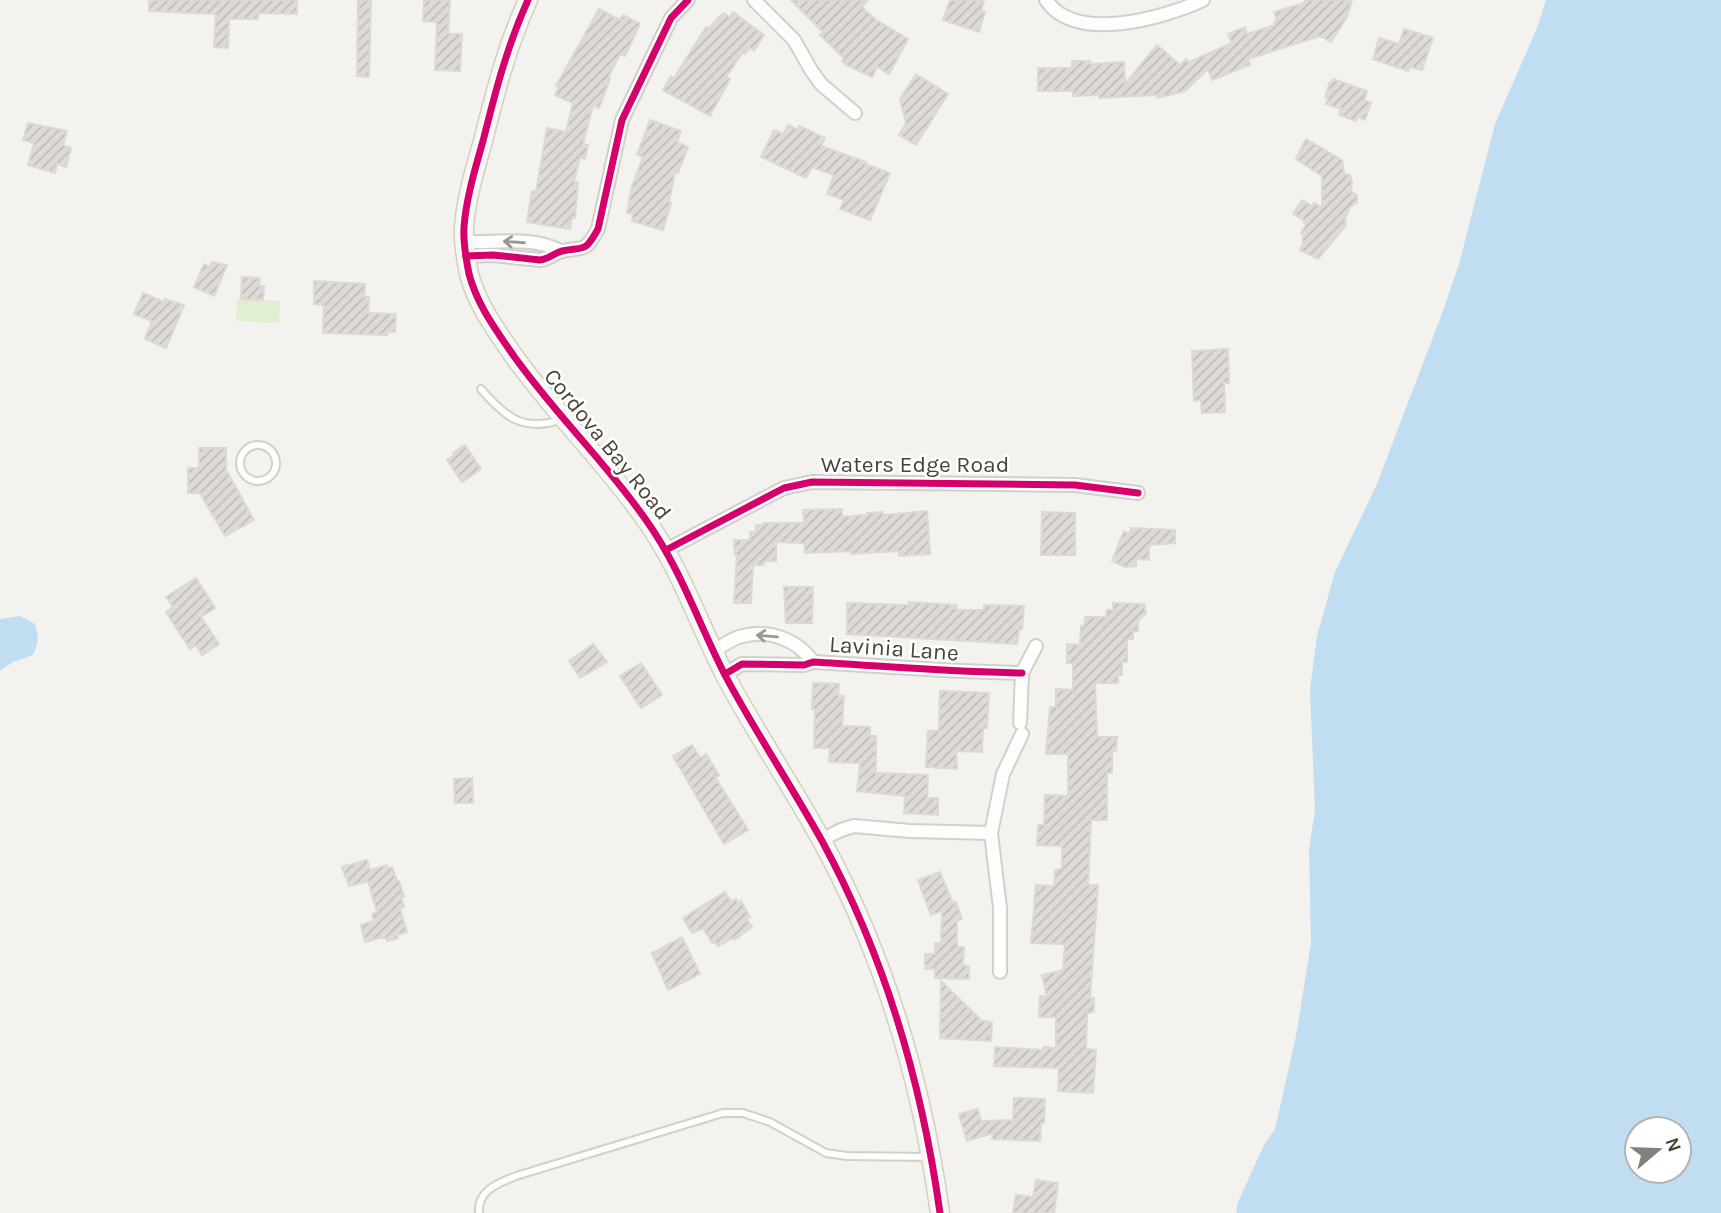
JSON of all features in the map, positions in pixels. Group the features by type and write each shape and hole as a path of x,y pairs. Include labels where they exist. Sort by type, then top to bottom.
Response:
{"main road":[{"name":"Cordova Bay Road","path":"528,0 502,66 469,199 464,229 470,276 479,302 491,324 562,419 628,496 666,550 725,674 821,840 855,907 895,1012 918,1094 932,1157 940,1213"}],"street":[{"path":"465,249 540,260 561,251 581,250 591,242 598,229 622,120 671,18 688,0"},
{"path":"754,0 794,40 821,84 855,113"},
{"path":"1046,0 1057,13 1068,20 1101,24 1164,14 1203,0"},
{"name":"Waters Edge Road","path":"666,550 783,488 812,482 1075,485 1138,493"},
{"name":"Lavinia Lane","path":"714,651 737,638 769,634 786,639 804,650 813,662"},
{"path":"1000,972 1000,908 991,833 1003,775 1021,729 1022,673 1036,646"},
{"name":"Lavinia Lane","path":"725,674 742,664 804,665 813,662 932,671 1022,673"},
{"path":"821,840 854,826 910,831 991,833"}],"lane":[{"path":"481,389 500,411 519,420 541,426 562,419"},
{"path":"261,444 271,449 276,457 277,468 265,480 256,482 241,470 239,461 243,451 250,446 261,444"},
{"path":"479,1213 478,1206 484,1194 493,1185 723,1113 743,1113 770,1122 826,1153 847,1156 932,1157"}],"green space":[{"path":"237,299 280,301 279,323 236,321"}],"water":[{"path":"1546,0 1721,0 1721,1213 1236,1213 1238,1202 1264,1145 1275,1129 1296,1036 1311,943 1309,850 1315,810 1310,689 1317,636 1335,572 1377,484 1441,316 1459,264 1495,124 1537,28"},
{"path":"20,616 35,624 38,639 35,650 33,655 13,662 0,671 0,619"}],"building":[{"path":"149,0 297,0 297,14 258,13 258,19 229,19 228,48 214,47 216,14 149,11"},
{"path":"358,0 371,0 369,77 357,76"},
{"path":"424,0 450,0 448,34 462,34 460,71 435,70 437,22 423,21"},
{"path":"791,0 868,0 862,7 876,20 908,39 889,74 877,67 872,77 846,65 842,61 844,58 820,35 823,32"},
{"path":"950,0 984,0 981,11 985,12 979,32 943,20"},
{"path":"1305,0 1352,0 1347,17 1331,42 1320,36 1248,59 1250,65 1212,80 1208,69 1185,91 1157,98 1156,95 1099,98 1099,95 1073,96 1073,91 1038,91 1038,68 1072,68 1072,61 1090,61 1091,64 1124,62 1125,84 1157,45 1180,65 1186,59 1189,62 1232,43 1228,34 1245,27 1247,34 1275,25 1274,22 1277,21 1274,12 1304,3"},
{"path":"599,9 620,20 623,15 640,24 625,56 620,54 608,78 610,79 599,108 593,105 583,144 588,145 585,159 580,157 574,182 578,182 575,218 572,217 570,229 527,222 532,191 536,192 547,128 566,132 573,103 555,95 559,87 556,86"},
{"path":"733,12 764,35 754,51 749,48 745,54 743,52 726,77 730,79 710,116 663,90 671,76 674,78 706,27 708,29 723,13 730,17"},
{"path":"1404,29 1433,38 1422,70 1410,67 1408,71 1373,59 1379,38 1399,44"},
{"path":"916,74 948,94 916,145 899,135 906,123 900,99"},
{"path":"1333,79 1367,91 1364,100 1371,103 1365,120 1357,117 1356,121 1339,115 1341,109 1326,104 1328,98 1325,97"},
{"path":"650,120 681,131 677,142 688,147 678,173 675,172 669,202 671,203 663,230 632,221 633,214 627,213 631,189 643,157 637,155"},
{"path":"28,123 67,131 63,145 71,148 66,167 57,164 55,173 28,165 34,143 23,140"},
{"path":"788,125 798,130 799,126 825,138 821,146 890,173 870,220 840,209 844,200 827,194 834,175 812,167 806,178 761,157 774,130 783,134"},
{"path":"1306,139 1342,160 1344,174 1350,175 1352,182 1351,192 1357,195 1357,203 1350,207 1346,225 1318,259 1300,250 1304,242 1301,233 1306,224 1293,214 1302,200 1312,206 1314,203 1322,207 1322,176 1296,159"},
{"path":"212,262 227,265 214,296 194,287 204,264 210,267"},
{"path":"242,277 260,278 259,286 264,286 263,300 241,299"},
{"path":"314,281 365,284 364,297 369,297 368,313 396,314 395,332 387,332 387,335 323,333 324,305 314,304"},
{"path":"143,293 164,302 165,299 184,305 166,348 145,339 152,321 134,314"},
{"path":"1228,349 1229,383 1224,383 1225,412 1202,413 1201,400 1194,401 1192,351"},
{"path":"465,445 481,469 462,482 447,460"},
{"path":"199,448 226,448 226,470 254,520 225,536 200,493 188,493 188,468 199,468"},
{"path":"842,509 842,517 867,513 883,512 883,515 927,511 930,554 899,556 899,551 805,553 804,543 776,542 776,561 753,565 751,603 734,603 737,555 734,540 750,540 750,532 756,532 756,525 764,523 804,523 803,510"},
{"path":"1042,512 1075,513 1075,555 1041,555"},
{"path":"1131,528 1175,530 1175,543 1149,545 1149,560 1136,559 1136,566 1125,567 1112,561 1124,531 1129,534"},
{"path":"196,578 215,608 201,617 219,644 202,655 196,645 190,649 166,612 173,607 166,597"},
{"path":"784,587 813,587 812,623 786,623"},
{"path":"909,602 957,605 956,610 984,610 984,605 1024,606 1022,629 1019,629 1017,644 847,634 847,603 909,605"},
{"path":"1113,603 1144,604 1146,613 1138,621 1138,631 1133,631 1133,639 1127,639 1127,662 1122,662 1122,675 1118,675 1118,683 1095,683 1097,737 1117,737 1116,751 1112,751 1112,773 1107,773 1107,820 1091,820 1088,885 1098,885 1090,998 1094,998 1094,1012 1087,1013 1086,1049 1096,1050 1093,1093 1058,1091 1059,1068 994,1066 995,1047 1043,1050 1044,1047 1056,1048 1056,1017 1039,1017 1040,996 1047,997 1042,975 1063,970 1065,944 1031,943 1036,885 1054,886 1055,870 1062,869 1062,846 1037,845 1038,825 1044,825 1045,795 1068,796 1068,754 1046,754 1050,707 1056,707 1056,689 1073,690 1073,663 1067,663 1067,644 1080,645 1081,626 1084,626 1085,617 1106,617 1107,610 1113,610"},
{"path":"593,644 607,662 580,678 569,661"},
{"path":"641,663 662,695 641,708 620,676"},
{"path":"813,683 839,684 838,695 844,696 842,726 870,727 870,736 876,736 876,773 928,775 927,798 938,798 938,815 904,813 905,796 857,791 860,763 829,762 830,748 814,748"},
{"path":"940,691 989,693 987,728 983,728 982,752 956,751 957,769 926,767 928,731 939,731"},
{"path":"692,745 700,758 706,754 719,775 715,777 748,830 724,844 673,756"},
{"path":"472,778 473,803 455,803 454,779"},
{"path":"367,860 370,870 387,865 388,869 392,867 399,881 404,897 401,898 404,907 400,909 407,932 397,935 398,938 387,941 386,938 380,938 365,942 361,925 374,921 372,914 377,912 368,881 349,886 342,867"},
{"path":"940,872 962,919 957,921 957,947 964,947 963,966 969,966 969,979 935,978 935,969 925,969 925,954 935,954 935,943 941,943 942,911 931,915 918,880"},
{"path":"725,892 731,902 736,899 738,903 741,901 752,927 734,940 733,938 718,946 715,942 712,943 703,928 692,933 683,918"},
{"path":"682,937 700,974 668,990 652,953"},
{"path":"941,981 981,1020 992,1023 991,1041 940,1038"},
{"path":"1014,1098 1045,1099 1040,1141 992,1139 993,1133 967,1141 959,1114 978,1109 981,1121 1013,1120"},
{"path":"1036,1180 1058,1183 1054,1213 1013,1213 1016,1195 1033,1197"}],"cycle path":[{"path":"528,0 502,70 469,195 464,239 472,285 492,324 527,374 630,498 658,539 680,577 726,677 822,841 844,884 864,929 898,1021 923,1116 940,1213"},
{"path":"466,256 493,255 540,260 562,251 587,246 598,229 622,120 671,18 688,0"},
{"path":"666,550 784,488 812,482 1075,485 1138,493"},
{"path":"725,674 742,664 804,665 813,662 1022,673"}]}
